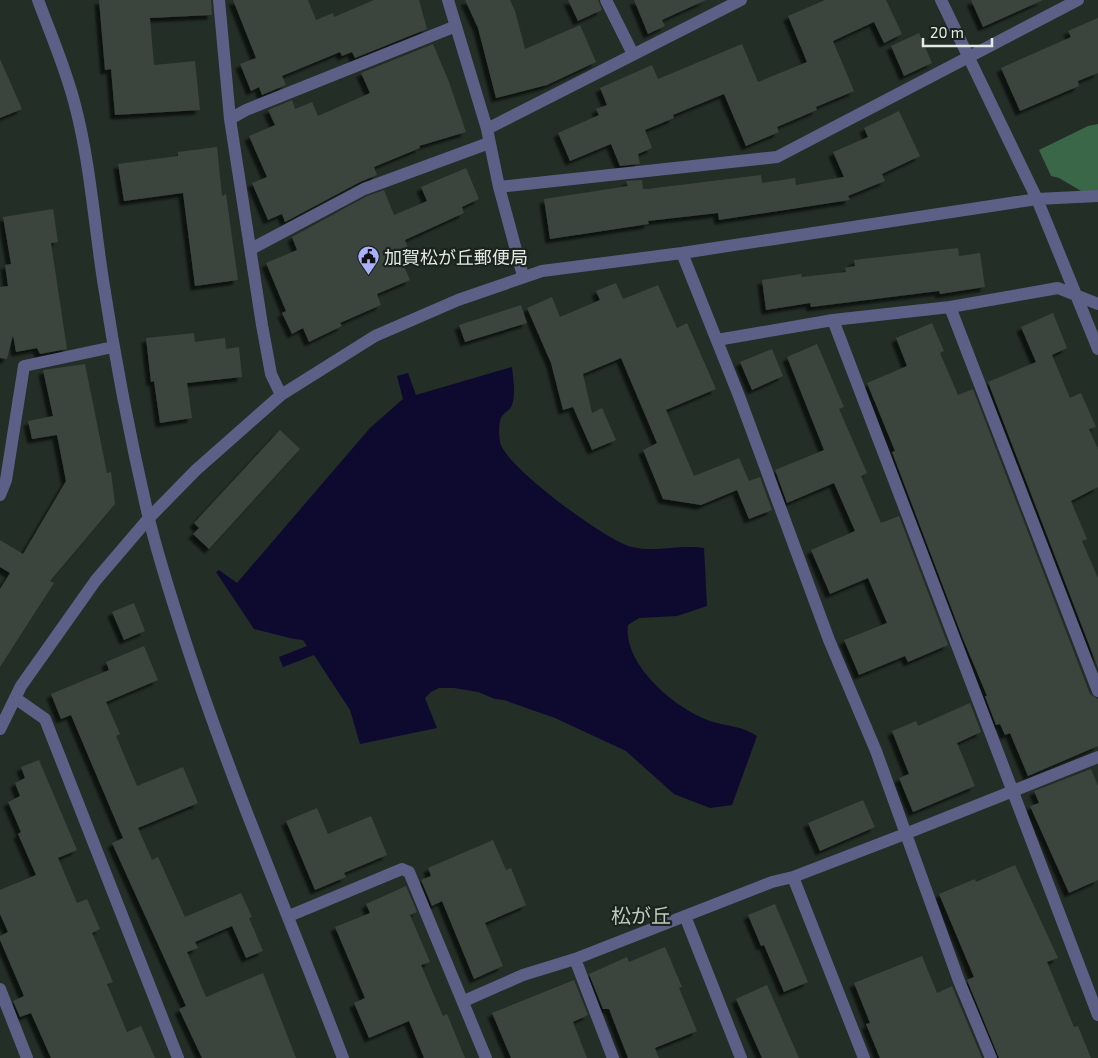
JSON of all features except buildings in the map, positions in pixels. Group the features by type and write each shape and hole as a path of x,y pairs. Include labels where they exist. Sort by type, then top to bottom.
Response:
{"street":[{"path":"38,0 60,56 75,104 85,155 113,347 149,518 200,685 232,773 343,1058"},
{"path":"219,0 230,118 271,374 281,395"},
{"path":"448,0 486,129 499,187 523,276"},
{"path":"606,0 633,54"},
{"path":"486,129 741,0"},
{"path":"941,0 1037,199 1098,349"},
{"path":"499,187 776,157 1078,0"},
{"path":"230,118 264,102 456,26"},
{"path":"251,249 364,189 489,142"},
{"path":"0,729 21,686 96,580 149,518 196,470 281,395 375,336 458,300 542,271 682,253 1037,199 1098,196"},
{"path":"682,253 829,640 876,751 959,981 991,1058"},
{"path":"716,340 833,320 950,307 1058,288 1098,304"},
{"path":"950,307 1098,690"},
{"path":"833,320 1098,1014"},
{"path":"0,495 6,480 24,366 113,347"},
{"path":"15,698 45,719 178,1058"},
{"path":"464,1001 522,975 575,960 772,882 793,877 905,834 1098,757"},
{"path":"289,916 402,869 409,872 486,1058"},
{"path":"793,877 864,1058"},
{"path":"685,916 741,1058"},
{"path":"575,960 613,1058"},
{"path":"0,988 27,1058"}],"green space":[{"path":"1098,124 1098,201 1059,178 1051,176 1039,150 1088,126"}],"shaded area":[{"path":"512,367 514,396 511,407 501,419 499,436 506,453 519,468 558,502 620,542 641,549 704,548 707,606 677,616 639,618 628,625 629,640 633,654 642,668 665,694 692,713 705,719 744,729 757,736 732,805 710,808 674,794 626,751 555,718 478,692 454,688 439,688 425,698 437,728 360,744 350,710 314,655 283,667 279,657 307,646 303,640 254,629 216,572 219,570 237,583 370,428 403,399 397,376 408,373 416,395"}],"place":[{"name":"加賀松が丘郵便局","path":"368,276"}],"district":[{"name":"松が丘","path":"641,915"}]}
